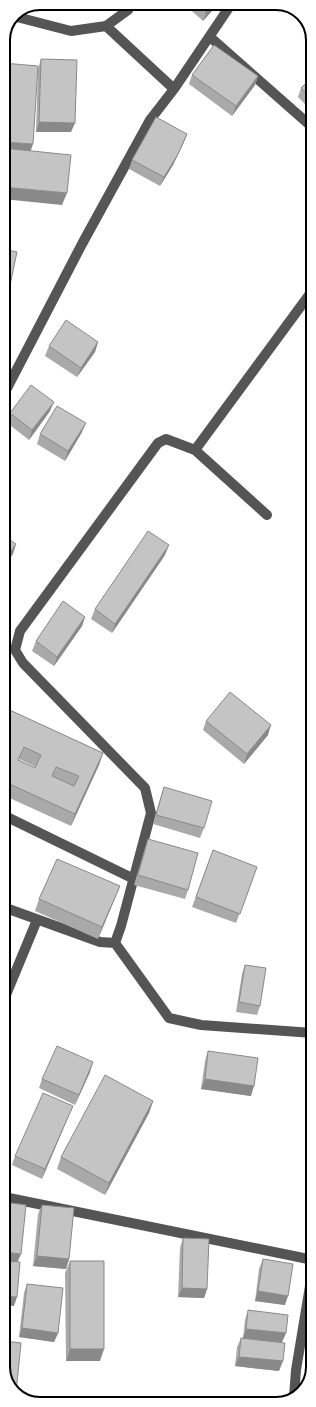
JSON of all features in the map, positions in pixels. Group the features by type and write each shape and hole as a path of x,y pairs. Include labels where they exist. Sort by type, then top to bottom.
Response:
{"street":[{"path":"20,18 71,31 106,26 128,10"},
{"path":"10,383 82,244 150,120 174,89 227,10"},
{"path":"106,26 174,89"},
{"path":"210,37 306,122"},
{"path":"195,450 306,299"},
{"path":"115,943 121,926 151,813 145,788 22,663 15,650 20,631 158,443 166,439 195,450 267,515"},
{"path":"10,818 134,879"},
{"path":"10,910 100,942 115,943"},
{"path":"10,987 37,920"},
{"path":"115,943 169,1018 201,1025 306,1032"},
{"path":"10,1198 306,1259"},
{"path":"294,1391 296,1370 306,1310"}],"building":[{"path":"214,45 258,76 236,106 192,75"},
{"path":"41,59 77,60 75,123 39,122"},
{"path":"10,64 38,66 33,144 10,142"},
{"path":"306,83 306,93 301,88"},
{"path":"156,117 187,134 177,156 164,177 132,160"},
{"path":"10,149 71,155 67,193 10,188"},
{"path":"10,250 17,252 10,285"},
{"path":"66,320 98,342 81,368 49,346"},
{"path":"31,385 54,402 32,430 10,413"},
{"path":"57,406 86,423 68,451 40,434"},
{"path":"148,531 169,545 115,624 95,609"},
{"path":"10,540 16,544 10,553"},
{"path":"63,601 85,617 57,657 36,641"},
{"path":"230,692 271,725 247,754 206,721"},
{"path":"10,710 103,753 75,814 10,784","holes":["24,747 41,755 35,768 18,760","56,767 79,776 74,786 52,776"]},
{"path":"164,787 212,801 204,828 156,815"},
{"path":"148,839 198,853 188,890 138,875"},
{"path":"213,850 257,867 240,914 196,897"},
{"path":"57,859 120,886 102,927 39,899"},
{"path":"245,965 266,968 260,1006 239,1002"},
{"path":"57,1046 93,1062 79,1095 42,1079"},
{"path":"208,1051 258,1058 254,1086 205,1079"},
{"path":"105,1075 153,1101 109,1183 61,1157"},
{"path":"43,1093 73,1106 45,1169 15,1156"},
{"path":"10,1203 26,1205 21,1254 10,1253"},
{"path":"42,1205 74,1208 69,1259 37,1256"},
{"path":"183,1238 209,1239 207,1289 182,1288"},
{"path":"263,1259 293,1264 288,1296 258,1291"},
{"path":"10,1261 20,1262 17,1297 10,1296"},
{"path":"70,1261 104,1261 104,1349 70,1349"},
{"path":"27,1284 63,1288 58,1333 22,1328"},
{"path":"248,1310 288,1315 286,1333 246,1329"},
{"path":"241,1338 285,1343 283,1361 239,1357"},
{"path":"10,1342 21,1343 17,1386 12,1377 10,1367"}]}
